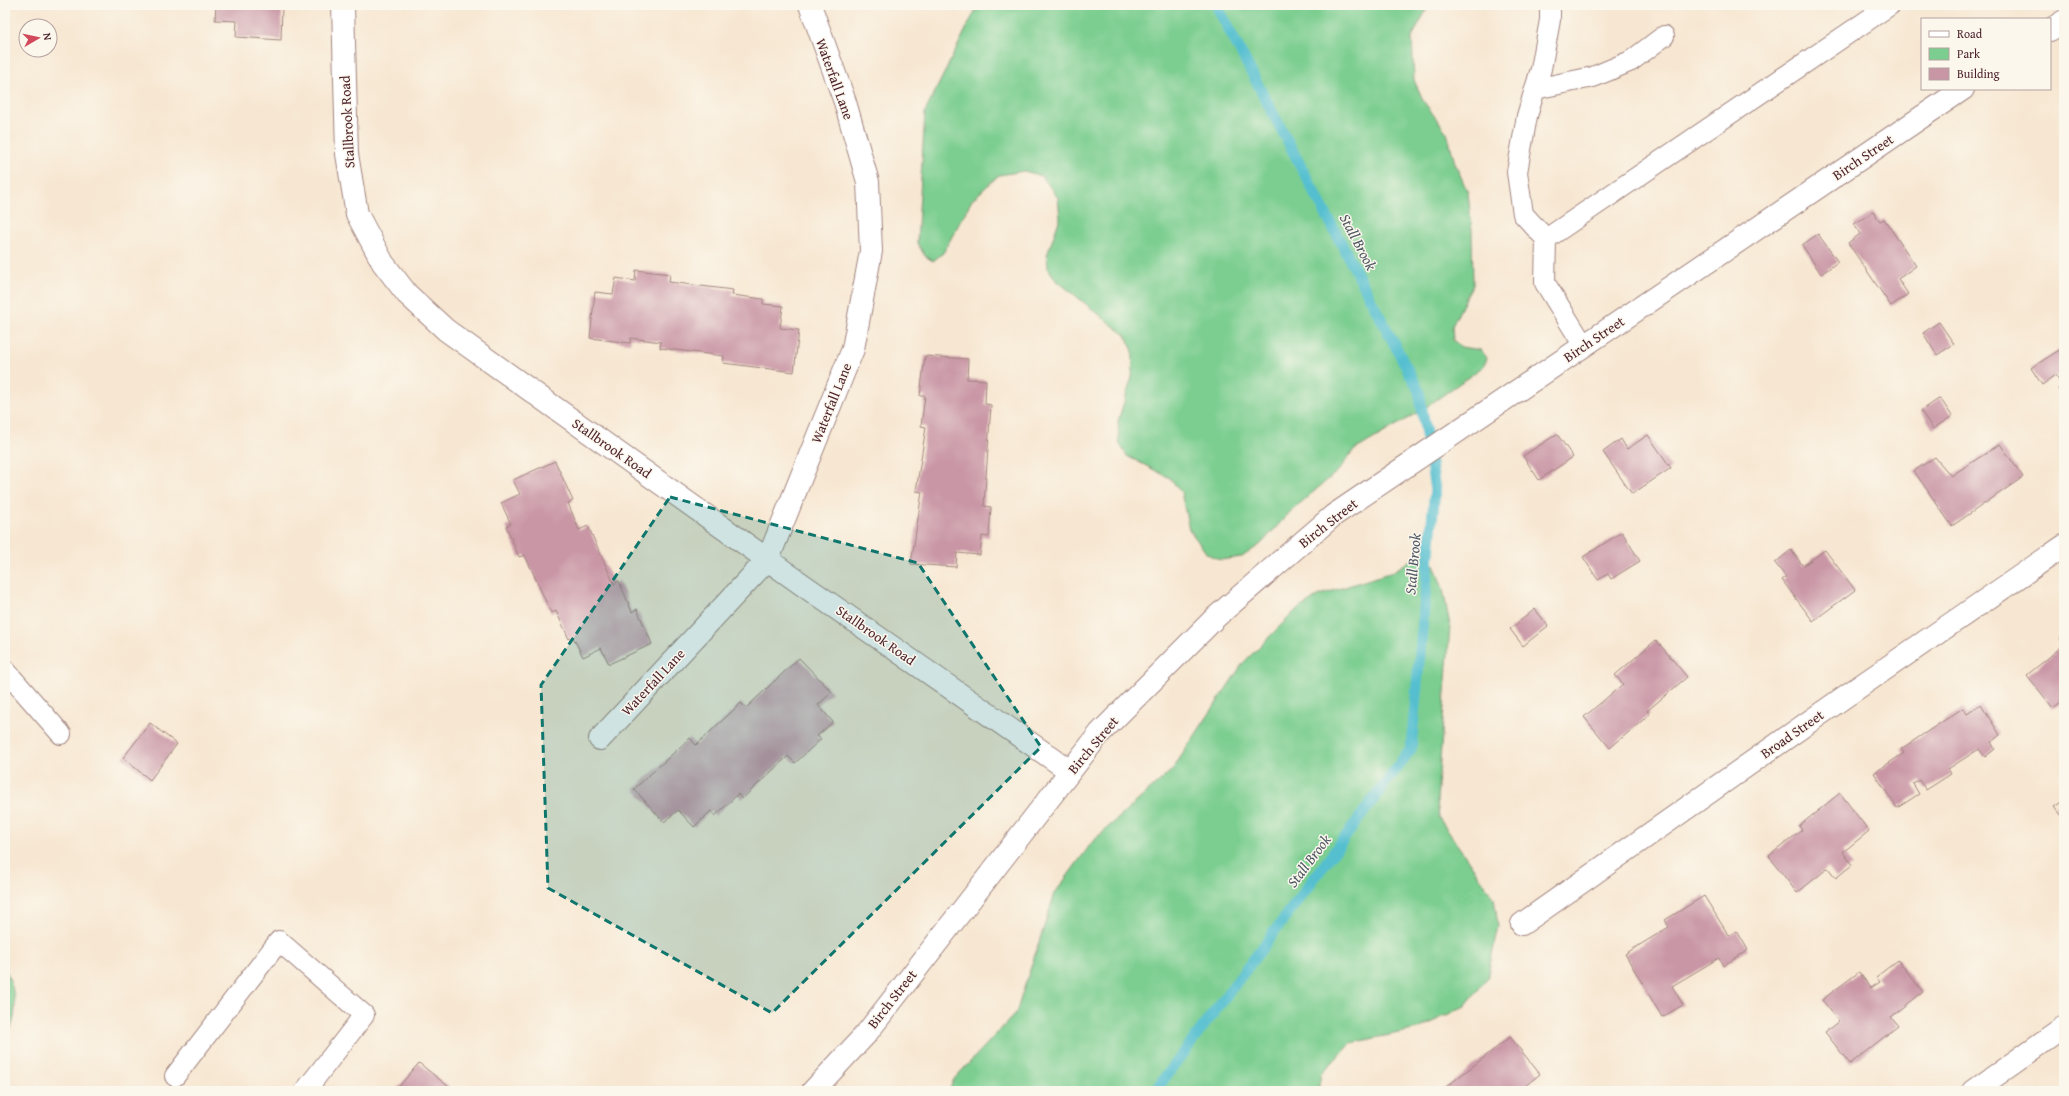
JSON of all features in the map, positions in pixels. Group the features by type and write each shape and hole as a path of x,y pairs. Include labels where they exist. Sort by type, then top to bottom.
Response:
{"street":[{"name":"Stallbrook Road","path":"343,5 347,154 357,214 383,263 407,294 446,330 1070,771"},
{"name":"Waterfall Lane","path":"600,739 768,559 853,349 871,251 868,182 845,102 810,5"},
{"path":"2051,29 2064,21"},
{"name":"Birch Street","path":"813,1091 866,1034 1100,732 1216,617 1334,515 1962,90"},
{"name":"Broad Street","path":"1522,924 1843,698 2064,546"},
{"path":"1974,1091 2064,1027"}],"lane":[{"path":"1550,5 1550,20 1535,89 1527,116 1516,172 1523,214 1546,239 1545,283 1584,346"},
{"path":"1546,239 1890,5"},
{"path":"1535,89 1593,77 1631,62 1664,36"},
{"path":"5,670 61,734"},
{"path":"175,1076 279,941 364,1015 305,1091"}],"highlighted area":[{"path":"670,497 918,563 1041,747 772,1013 548,888 541,685"}],"green space":[{"path":"978,5 1429,5 1412,37 1414,80 1424,102 1447,133 1455,163 1468,193 1472,230 1473,284 1452,326 1453,340 1461,347 1481,350 1487,358 1484,366 1422,410 1353,451 1339,470 1290,512 1261,544 1242,557 1221,560 1207,554 1189,529 1181,492 1170,478 1127,456 1119,443 1118,421 1132,377 1133,351 1126,336 1056,280 1048,268 1047,255 1060,218 1058,198 1042,176 1024,171 999,175 972,200 943,253 933,261 925,256 917,243 925,112"},
{"path":"1422,553 1434,564 1443,589 1450,626 1437,801 1439,818 1494,898 1498,926 1487,979 1465,1006 1418,1029 1351,1043 1321,1074 1318,1091 949,1091 954,1079 1016,1013 1055,893 1093,841 1172,770 1243,663 1294,612 1320,595 1392,572"},
{"path":"5,968 12,986 15,1003 13,1021 6,1038"}],"building":[{"path":"216,5 282,5 281,40 236,37 237,21 215,20"},
{"path":"1873,212 1880,221 1884,219 1916,266 1898,279 1908,294 1891,306 1848,243 1860,234 1854,224"},
{"path":"1818,234 1838,262 1821,274 1802,245"},
{"path":"636,270 670,274 669,282 733,290 732,295 763,299 763,304 783,306 780,328 799,330 794,372 723,363 724,356 660,348 661,342 631,338 630,343 590,338 595,292 613,294 616,278 635,281"},
{"path":"1939,322 1954,344 1937,355 1923,333"},
{"path":"2064,347 2064,398 2058,389 2063,386 2056,375 2042,385 2031,368"},
{"path":"925,356 968,359 967,379 986,380 985,404 991,405 984,506 991,507 989,537 982,536 980,555 957,553 956,567 911,564 922,492 916,491 926,427 921,426 925,396 920,396"},
{"path":"1940,398 1952,416 1933,429 1921,411"},
{"path":"1557,434 1573,457 1539,480 1523,456"},
{"path":"1648,435 1671,468 1632,494 1603,452 1621,439 1627,449"},
{"path":"2000,444 2023,477 1952,526 1914,471 1935,457 1951,476"},
{"path":"555,461 573,501 568,503 579,530 588,526 614,584 619,581 632,612 637,609 652,644 609,664 601,648 583,657 573,637 569,639 556,611 551,613 525,555 519,557 506,526 511,524 501,503 520,494 513,480"},
{"path":"1622,532 1640,561 1611,579 1608,574 1598,580 1583,557"},
{"path":"1791,550 1803,566 1825,550 1855,590 1813,621 1782,580 1786,577 1775,563"},
{"path":"1535,609 1548,626 1523,646 1510,629"},
{"path":"2064,635 2064,643 2060,639"},
{"path":"1656,640 1687,677 1647,711 1650,714 1610,748 1584,717 1623,684 1615,675"},
{"path":"2064,645 2064,700 2053,708 2027,675"},
{"path":"799,658 832,692 818,705 833,722 817,736 821,739 795,763 788,756 742,799 738,794 715,816 711,811 694,827 678,810 664,822 634,789 690,738 696,745 741,703 746,708"},
{"path":"1981,705 2000,735 1991,742 1995,749 1985,757 1979,749 1948,769 1951,774 1926,790 1919,780 1913,784 1919,794 1897,808 1874,773 1904,753 1901,749 1963,708 1967,714"},
{"path":"150,723 177,744 150,780 123,758"},
{"path":"1840,793 1869,831 1843,852 1852,865 1836,878 1828,868 1797,893 1769,856 1802,830 1799,826"},
{"path":"2064,801 2064,819 2055,807"},
{"path":"1704,896 1729,936 1737,931 1748,950 1723,966 1719,958 1672,986 1683,1005 1662,1017 1625,954 1669,927 1665,920"},
{"path":"1898,960 1923,992 1891,1017 1898,1026 1850,1064 1825,1032 1839,1021 1822,1000 1859,972 1871,988 1880,982 1876,977"},
{"path":"1510,1037 1540,1074 1519,1091 1441,1091"},
{"path":"419,1063 454,1091 395,1091"}],"waterway":[{"name":"Stall Brook","path":"1155,1091 1411,749 1435,489 1419,391 1216,5"}]}
